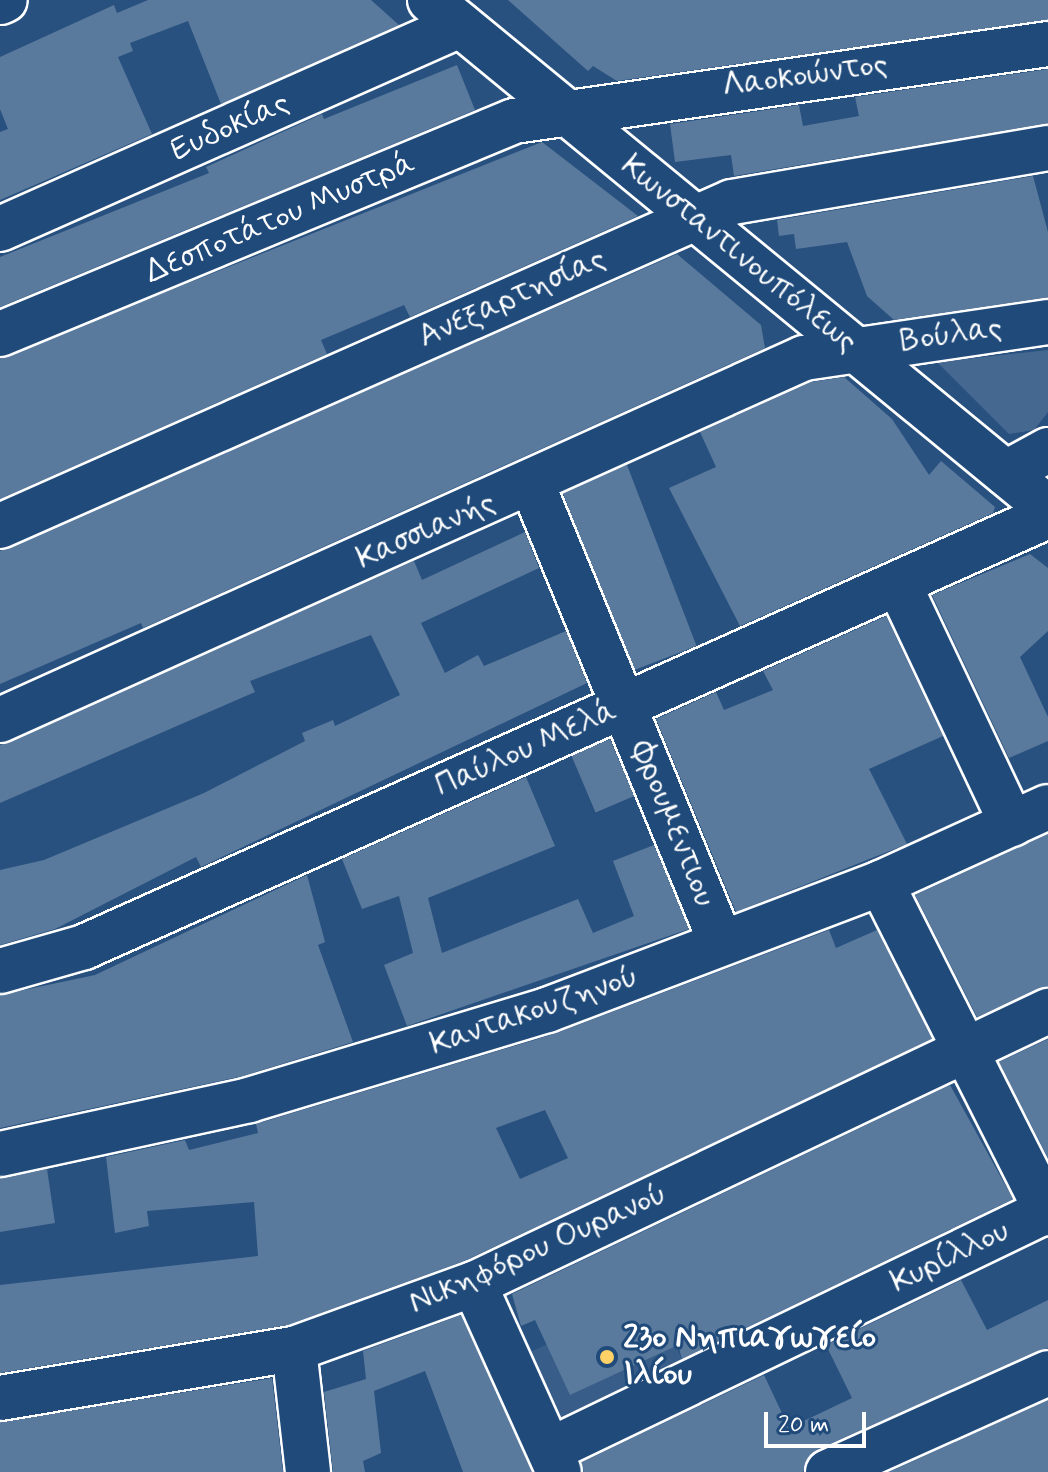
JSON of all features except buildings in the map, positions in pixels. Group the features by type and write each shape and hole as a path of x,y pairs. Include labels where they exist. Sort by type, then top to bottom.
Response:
{"street":[{"name":"Κωνσταντινουπόλεως","path":"445,13 1048,508"},
{"name":"Ευδοκίας","path":"0,229 445,13"},
{"name":"Λαοκοώντος","path":"562,109 1048,44"},
{"name":"Δεσποτάτου Μυστρά","path":"0,334 514,121 562,109"},
{"name":"Ανεξαρτησίας","path":"0,526 693,216 732,202 1048,148"},
{"name":"Βούλας","path":"854,348 1048,322"},
{"name":"Κασσιανής","path":"0,720 532,484 804,358 854,348"},
{"path":"1006,473 1048,450"},
{"name":"Φρουμεντιου","path":"532,484 721,942"},
{"name":"Παύλου Μελά","path":"0,971 84,947 625,704 900,587 1048,516"},
{"path":"900,587 1030,816"},
{"name":"Καντακουζηνού","path":"0,1154 389,1062 881,883 1030,816"},
{"path":"881,883 1048,1211"},
{"name":"Νικηφόρου Ουρανού","path":"0,1398 294,1349 474,1284 1048,1011"},
{"name":"Κυρίλλου","path":"555,1461 1048,1211"},
{"path":"474,1284 555,1461"},
{"path":"294,1349 308,1472"},
{"path":"828,1472 1048,1373"}],"shaded area":[{"path":"1048,350 1048,412 1034,430 1009,434 937,362"},
{"name":"23ο Νηπιαγωγείο Ιλίου","path":"652,1295 684,1363 562,1420 531,1352"}],"place":[{"name":"23ο Νηπιαγωγείο Ιλίου","path":"607,1357"}]}
